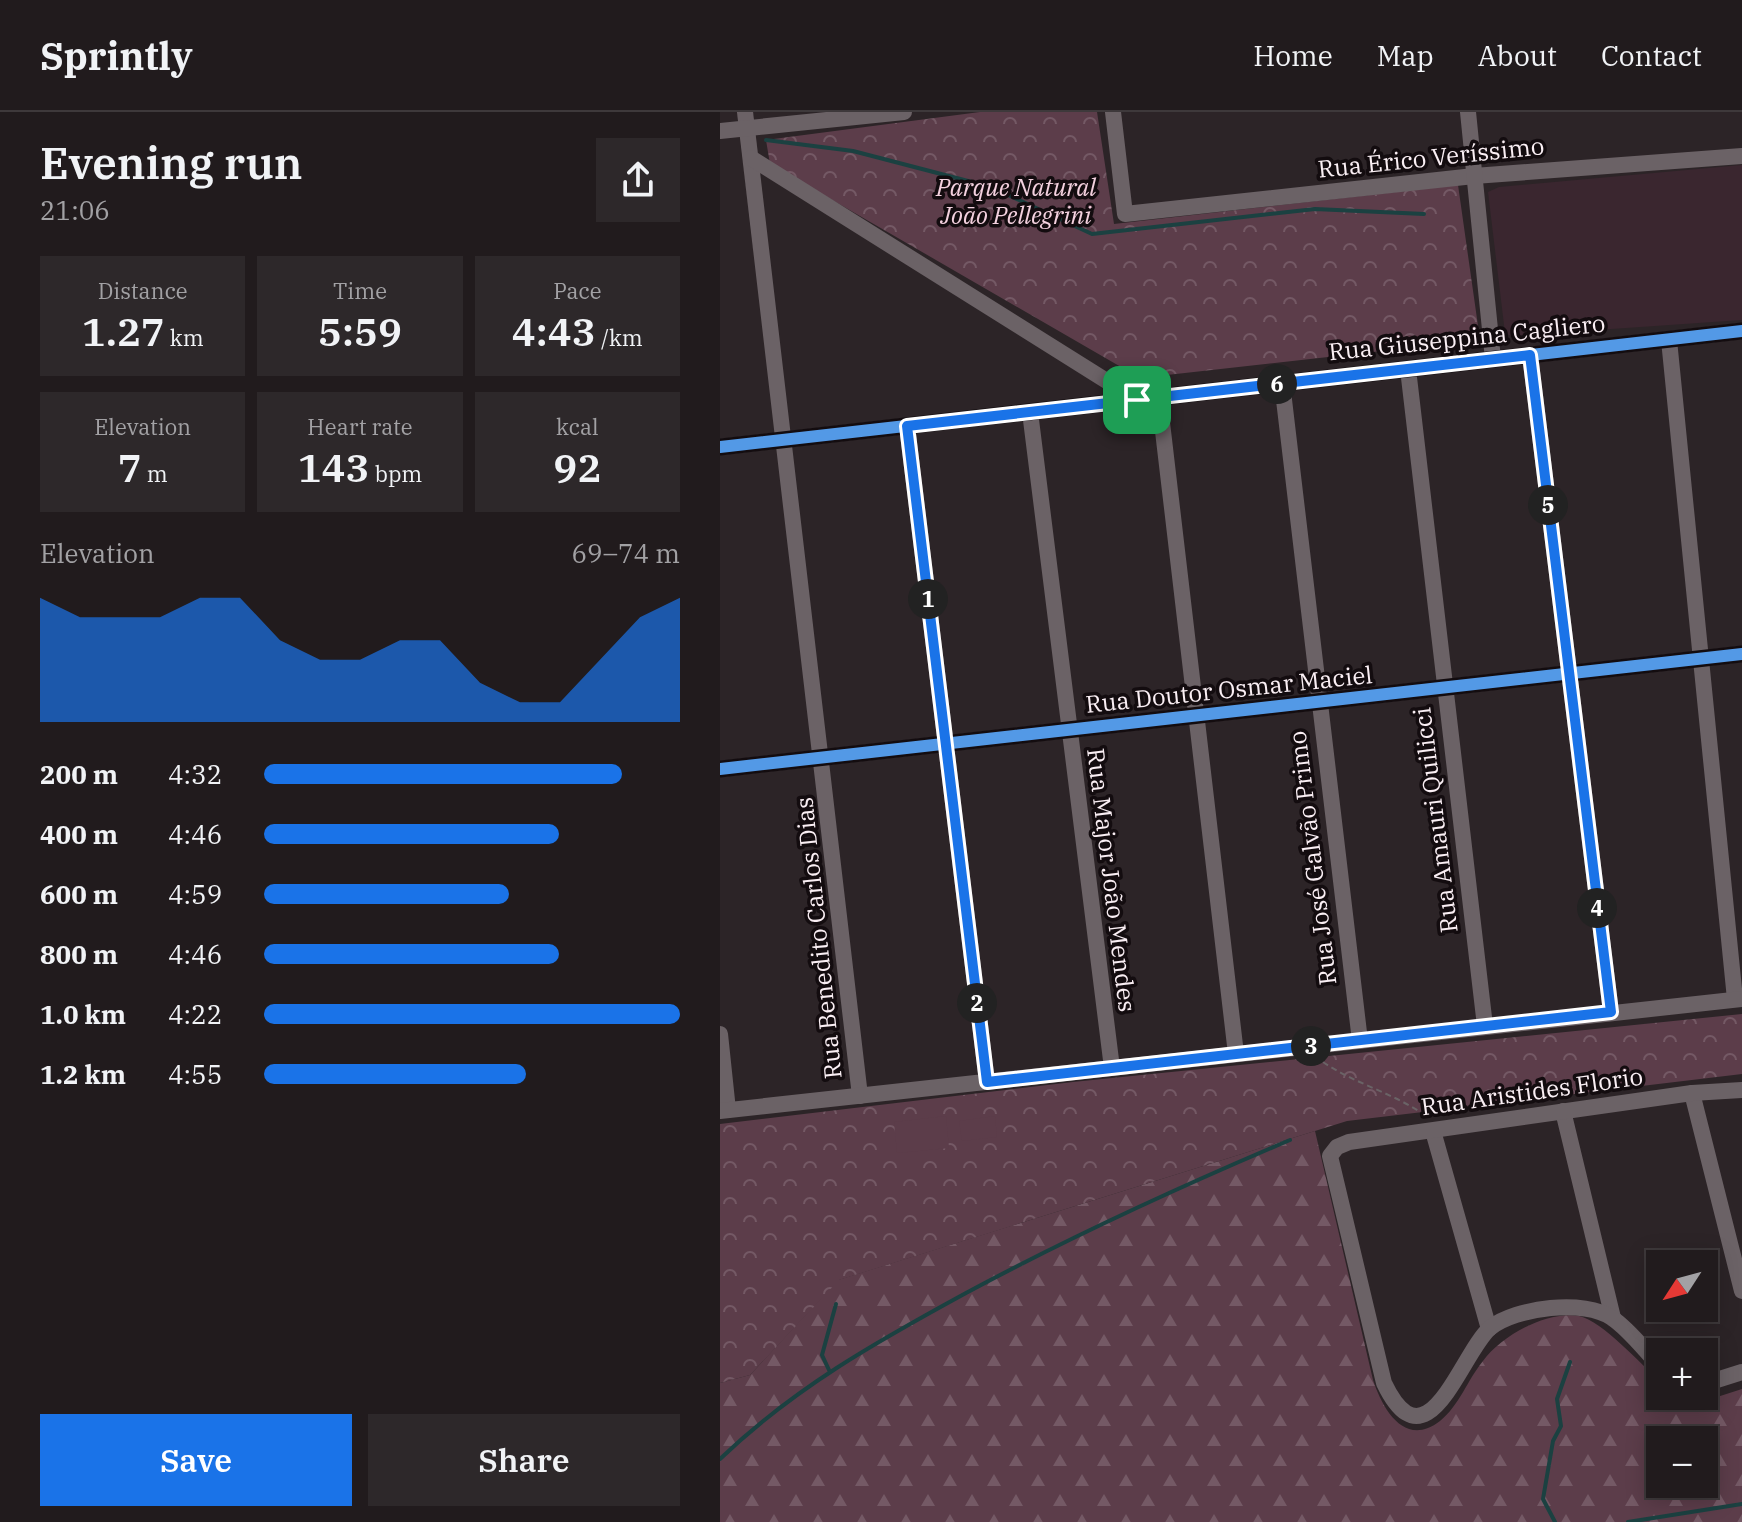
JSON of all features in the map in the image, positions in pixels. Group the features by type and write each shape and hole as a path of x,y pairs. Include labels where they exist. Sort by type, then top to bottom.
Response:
{"street":[{"name":"Rua Benedito Carlos Dias","path":"745,112 823,758 860,1096"},
{"path":"720,131 904,112"},
{"name":"Rua Érico Veríssimo","path":"1113,112 1125,214 1474,176 1742,156"},
{"path":"1468,112 1493,359"},
{"path":"751,158 1137,400"},
{"name":"Rua Giuseppina Cagliero","path":"720,447 1742,331"},
{"path":"720,1034 724,1110 1739,999 1669,340"},
{"path":"1530,355 1611,1012"},
{"name":"Rua Amauri Quilicci","path":"1408,369 1485,1026"},
{"name":"Rua José Galvão Primo","path":"1282,383 1360,1041"},
{"path":"1159,397 1236,1054"},
{"name":"Rua Major João Mendes","path":"1030,412 1067,730 1112,1068"},
{"path":"907,426 987,1082"},
{"name":"Rua Doutor Osmar Maciel","path":"720,769 1742,654"},
{"name":"Rua Aristides Florio","path":"1489,1329 1440,1404 1421,1414 1398,1407 1384,1383 1329,1164 1333,1151 1349,1142 1692,1093 1742,1090"},
{"path":"1692,1093 1742,1291"},
{"path":"1563,1111 1613,1318"},
{"path":"1433,1131 1489,1329 1511,1318 1575,1306 1613,1318 1646,1352"},
{"path":"1718,1380 1742,1372"}],"path":[{"path":"1320,1045 1323,1063 1400,1098 1427,1117 1433,1131"}],"shaded area":[{"path":"1742,165 1742,320 1511,336 1505,333 1488,192 1499,187"}],"green space":[{"name":"Parque Natural João Pellegrini","path":"980,112 1097,112 1114,224 1458,185 1480,340 1140,378 770,164 766,140"},
{"path":"1742,1014 1742,1074 1347,1121 839,1280 750,1375 720,1383 720,1124 1073,1082"},
{"path":"946,1116 949,1148 897,1153 894,1122"},
{"path":"995,1116 997,1137 962,1141 959,1121"},
{"path":"1315,1131 1373,1380 1383,1403 1397,1422 1416,1430 1440,1421 1453,1408 1483,1361 1501,1343 1539,1321 1566,1315 1579,1316 1599,1326 1646,1368 1646,1410 1718,1410 1718,1397 1742,1389 1742,1522 720,1522 720,1383 750,1375 838,1280"}],"waterway":[{"path":"766,140 853,151 991,187 1092,234 1315,209 1424,214"},
{"path":"720,1459 748,1433 807,1388 933,1311 1086,1232 1290,1140"},
{"path":"829,1370 822,1355 836,1304"},
{"path":"1555,1522 1543,1499 1553,1441 1561,1426 1557,1399 1570,1362"},
{"path":"1628,1522 1742,1504"}],"cycle path":[{"path":"720,447 1742,331"},
{"path":"720,769 1742,654"}],"route":[{"path":"1530,355 1611,1012 987,1082 907,426 1137,400 1530,355"}]}
